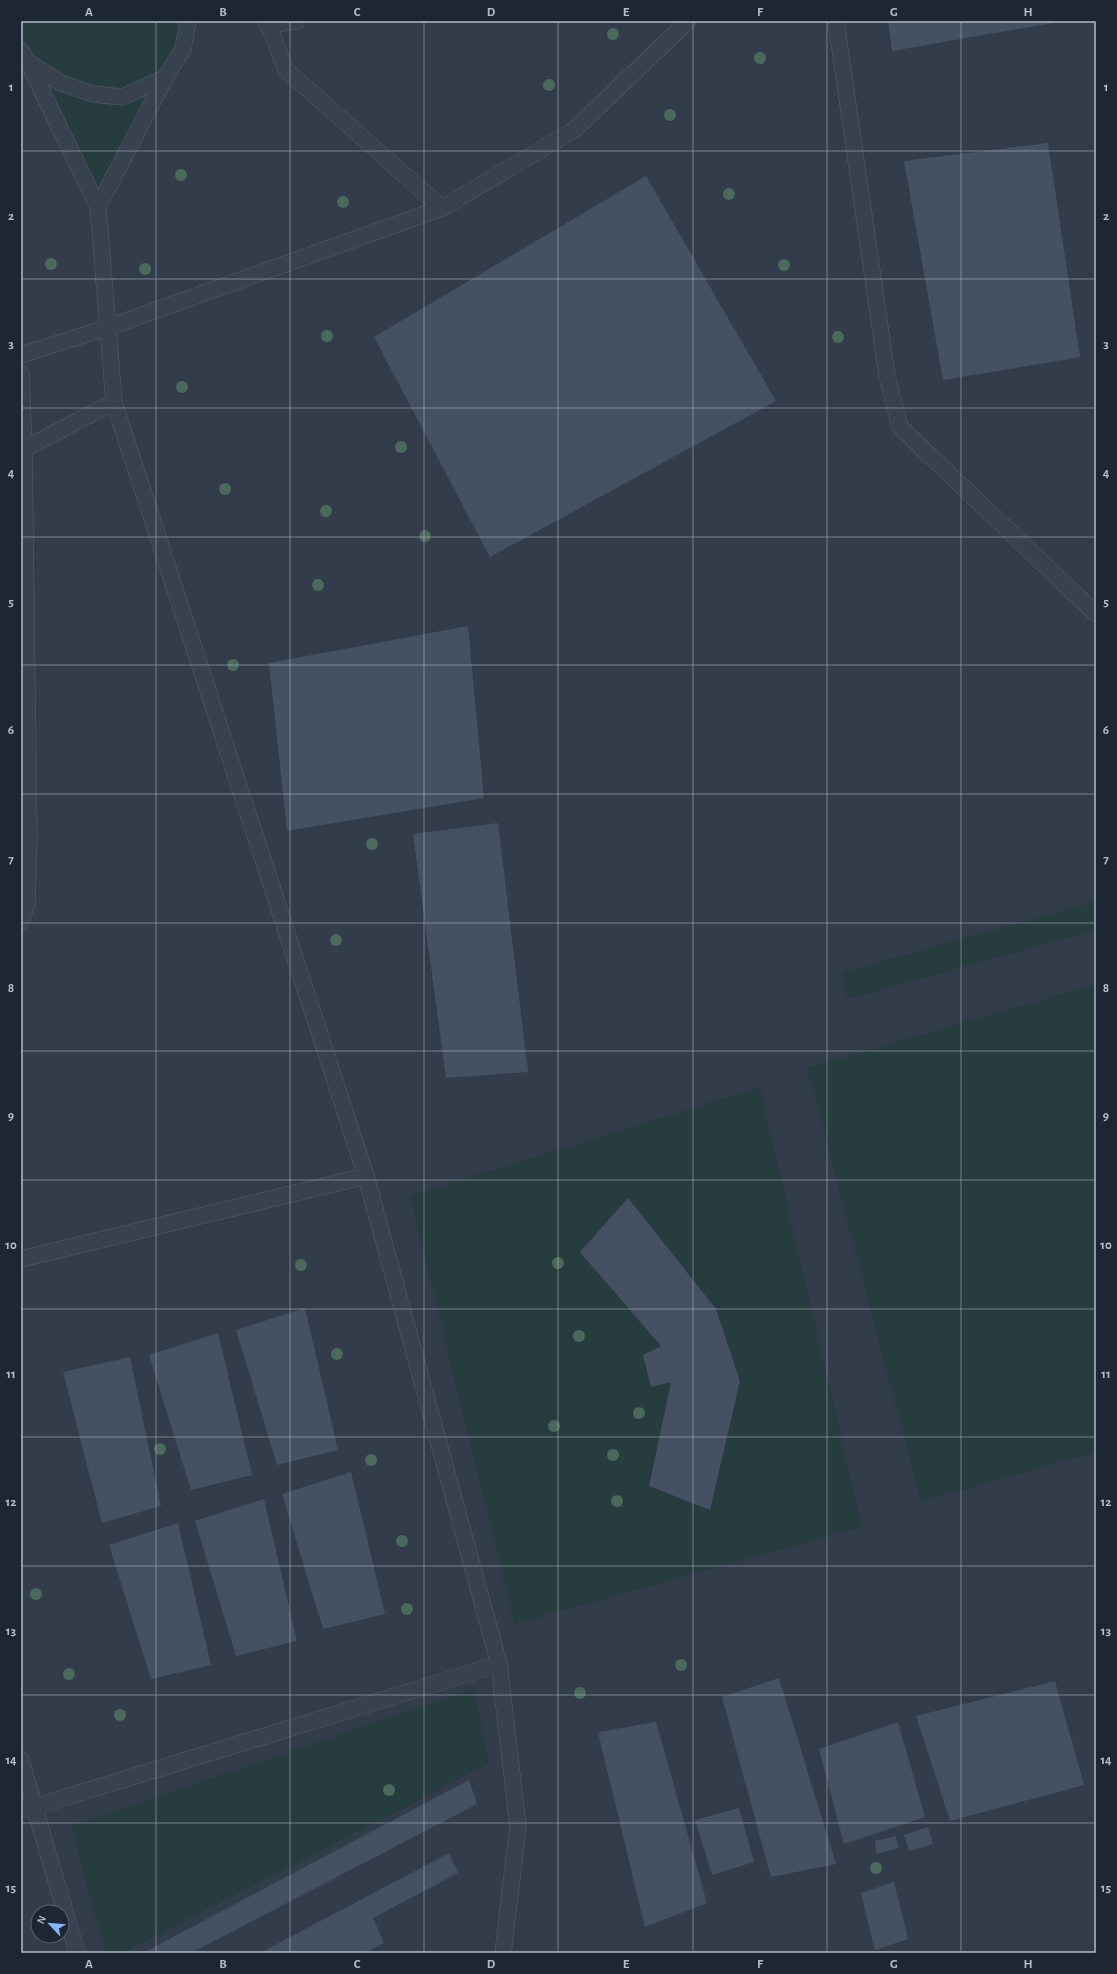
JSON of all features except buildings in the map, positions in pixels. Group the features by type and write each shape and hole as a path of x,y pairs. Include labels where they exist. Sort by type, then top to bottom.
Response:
{"lane":[{"path":"98,207 165,78 183,49 188,21"},
{"path":"297,21 267,23 286,70 442,208"},
{"path":"21,355 109,327 442,208 574,130 688,21"},
{"path":"836,21 887,376 900,427 1096,614"},
{"path":"25,56 61,83 93,94 122,97 165,78"},
{"path":"25,56 98,207 114,402 366,1176 499,1664 518,1826 502,1953"},
{"path":"21,373 24,449 29,840 27,903 21,922"},
{"path":"24,449 114,402"},
{"path":"21,1259 366,1176"},
{"path":"28,1809 499,1664"},
{"path":"21,1760 28,1809 77,1953"}],"shaded area":[{"path":"21,21 1096,21 1096,1953 21,1953"}],"green space":[{"path":"21,21 188,21 98,207 21,51"},
{"path":"1096,901 1096,930 848,999 841,973"},
{"path":"1096,984 1096,1452 921,1502 807,1068"},
{"path":"760,1087 862,1527 514,1624 410,1196"},
{"path":"474,1689 489,1764 122,1953 105,1953 71,1826"}]}
